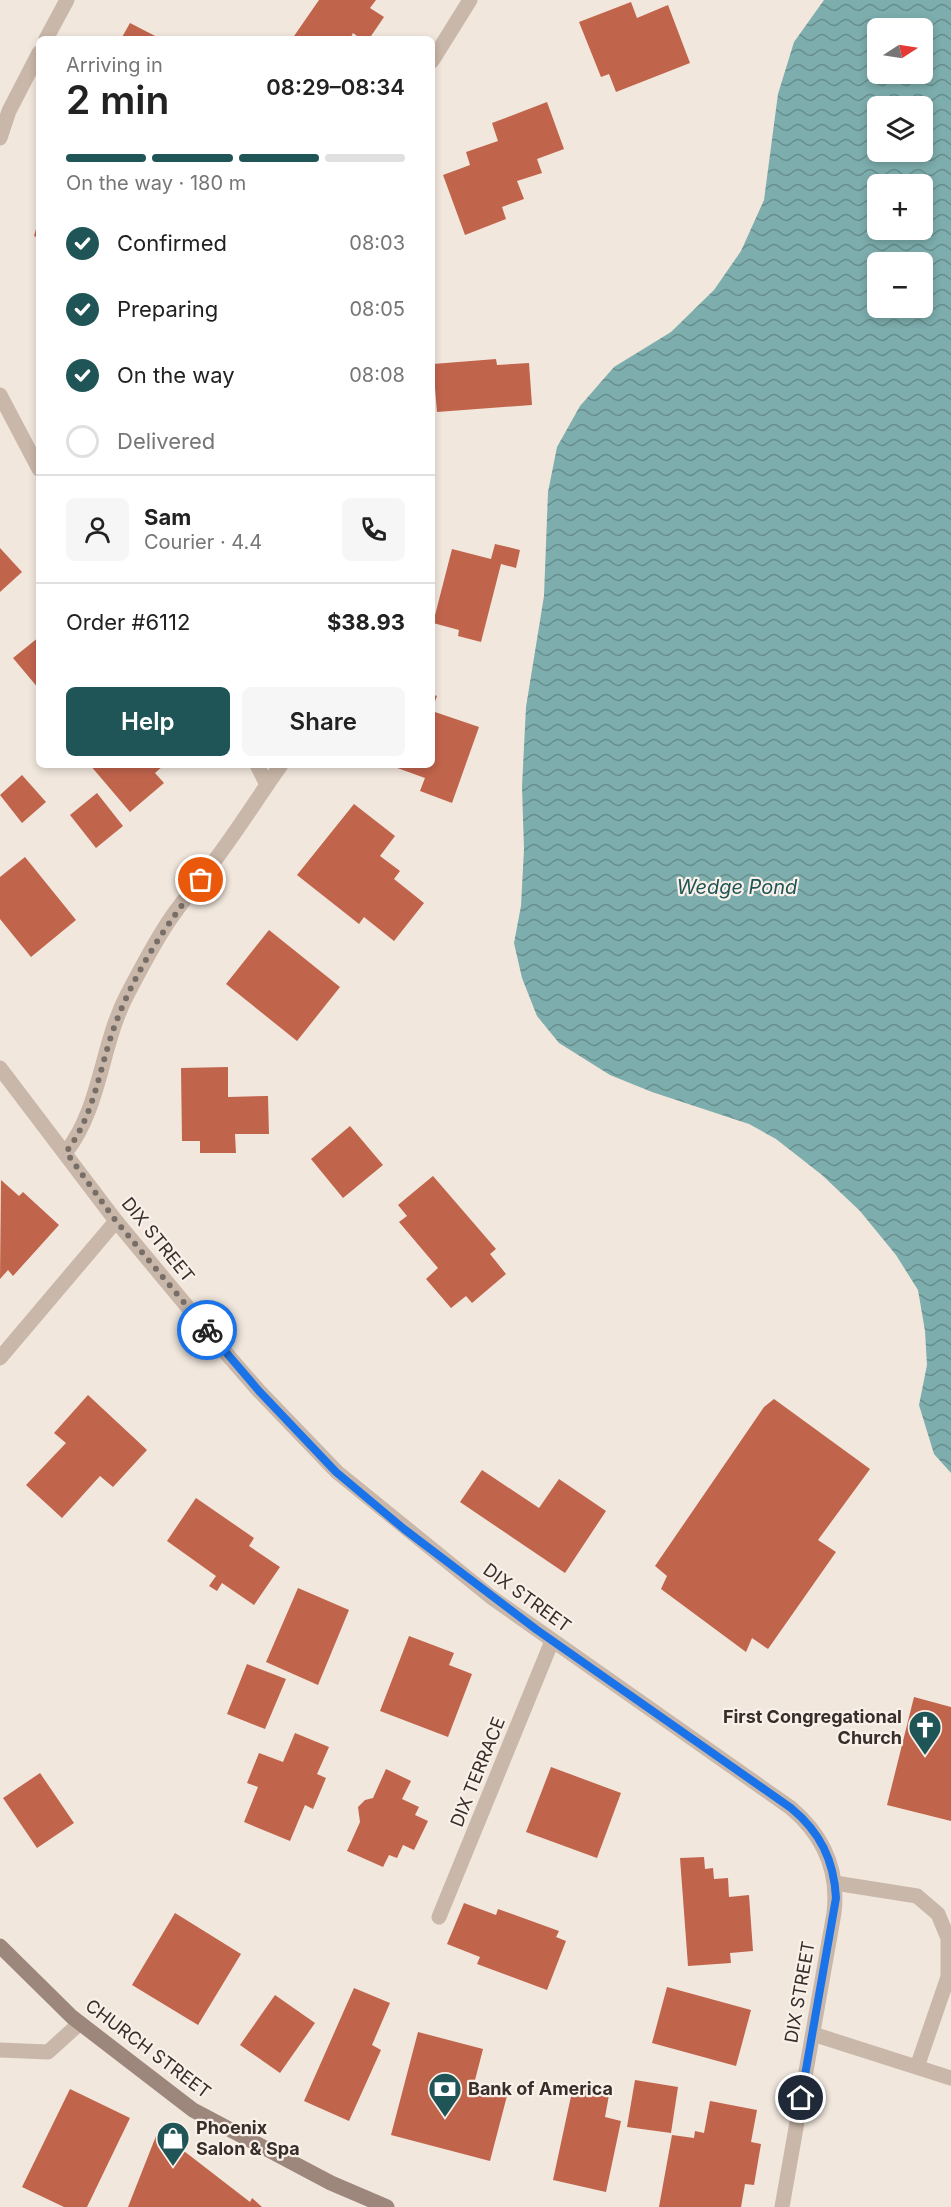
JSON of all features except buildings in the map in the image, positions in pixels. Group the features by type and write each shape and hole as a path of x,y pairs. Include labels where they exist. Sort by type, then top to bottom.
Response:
{"main road":[{"name":"CHURCH STREET","path":"0,1946 80,2023 193,2110 331,2183 387,2207"}],"street":[{"path":"48,36 66,0"},
{"path":"435,57 470,0"},
{"path":"0,138 9,111 36,59"},
{"path":"0,395 36,463"},
{"path":"258,768 267,785"},
{"path":"66,1152 80,1135 118,1017 151,951 166,925 236,832 279,768"},
{"name":"DIX STREET","path":"0,1068 66,1152 116,1221 259,1391 336,1472 413,1536 552,1641 803,1818 821,1841 835,1883 834,1913 782,2207"},
{"path":"0,1358 116,1221"},
{"name":"DIX TERRACE","path":"439,1917 552,1641"},
{"path":"835,1883 917,1896 938,1914 948,1938 948,1977 917,2067"},
{"path":"0,2050 48,2052 80,2023"},
{"path":"813,2034 951,2078"}],"water":[{"name":"Wedge Pond","path":"824,0 951,0 951,1473 934,1454 919,1405 927,1365 925,1331 918,1290 896,1255 860,1211 822,1175 776,1139 749,1124 652,1092 610,1075 559,1043 537,1016 522,978 514,943 521,906 524,849 522,787 526,707 544,596 548,492 557,447 580,406 614,367 671,332 714,290 741,251 764,200 778,94 794,42"}],"way so far":[{"path":"201,880 166,925 126,998 104,1058 88,1116 80,1135 66,1152 116,1221 207,1330"}],"place":[{"name":"First Congregational Church","path":"925,1756"},
{"name":"Bank of America","path":"445,2118"},
{"name":"Phoenix Salon & Spa","path":"173,2167"}],"route":[{"path":"207,1330 259,1391 336,1472 404,1529 491,1597 791,1808 813,1829 827,1854 835,1883 836,1898 801,2098"}]}
